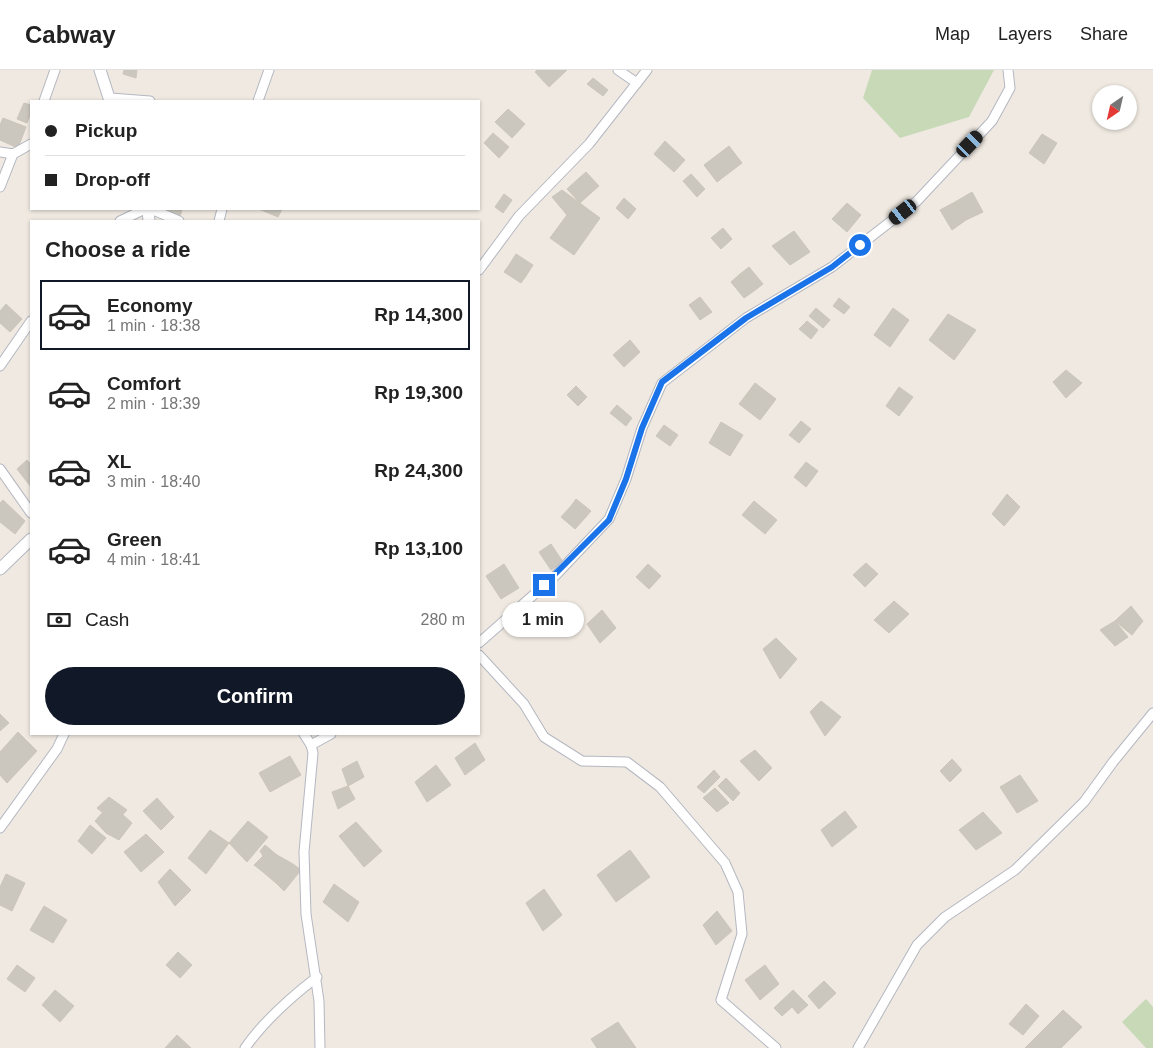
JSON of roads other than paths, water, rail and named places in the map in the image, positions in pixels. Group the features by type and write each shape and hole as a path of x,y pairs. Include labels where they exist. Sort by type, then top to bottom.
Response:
{"street":[{"path":"44,100 55,70"},
{"path":"100,70 110,100"},
{"path":"258,100 269,70"},
{"path":"618,70 637,83"},
{"path":"480,269 519,216 589,144 647,70"},
{"path":"480,642 556,575 609,520 626,479 642,428 662,382 746,318 832,267 917,201 992,121 1010,88 1008,70"},
{"path":"0,187 13,154 30,143"},
{"path":"0,152 13,154"},
{"path":"122,220 146,210"},
{"path":"151,210 176,220"},
{"path":"0,366 30,322"},
{"path":"0,469 30,512"},
{"path":"0,569 30,541"},
{"path":"480,656 524,704 544,737 582,761 627,762 660,787 725,863 738,892 742,934 721,1000 776,1048"},
{"path":"858,1048 916,945 945,917 1014,870 1084,802 1153,713"},
{"path":"1146,722 1153,730"},
{"path":"0,828 57,749 64,735"},
{"path":"305,735 311,745 313,753 304,852 306,914 320,1001 320,1048"},
{"path":"311,745 329,735"},
{"path":"245,1048 253,1037 298,991 316,977"}]}
